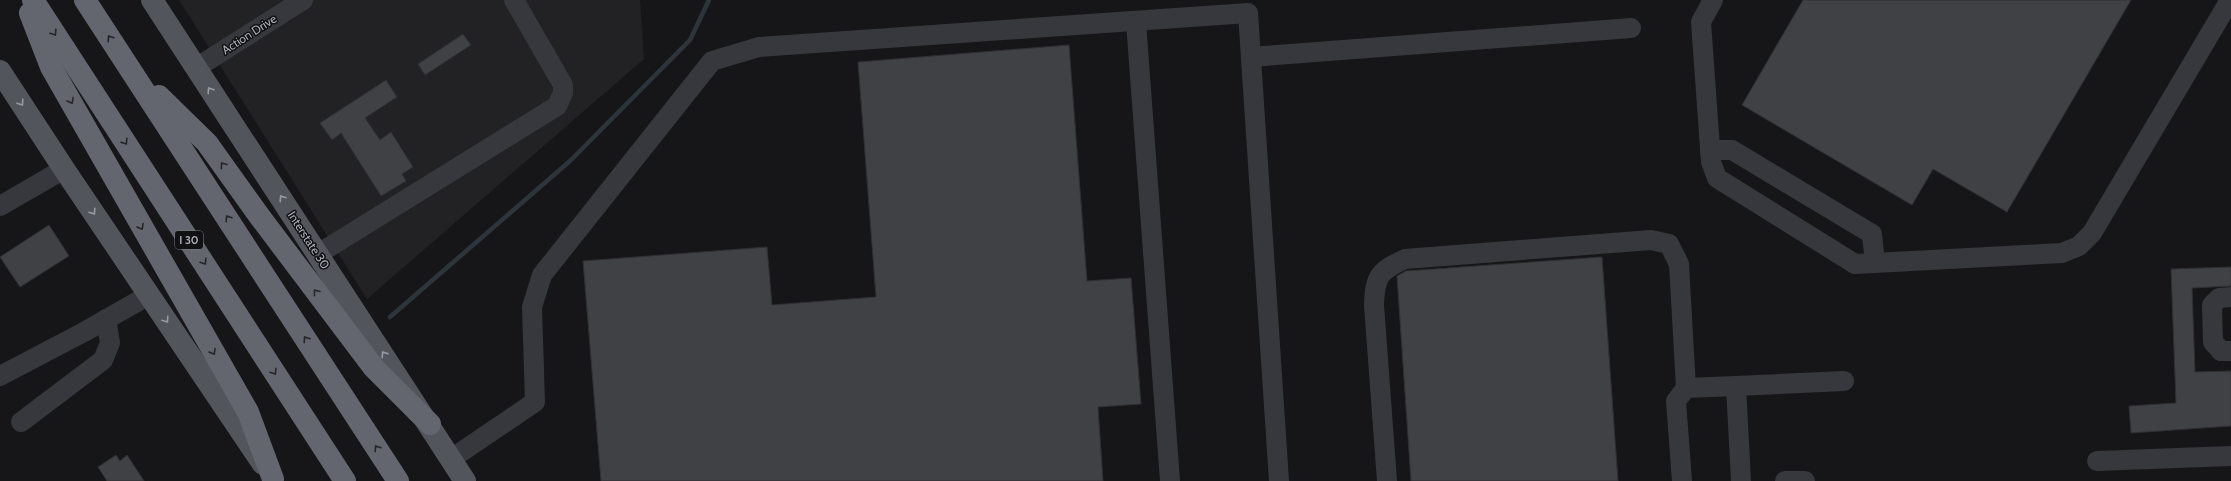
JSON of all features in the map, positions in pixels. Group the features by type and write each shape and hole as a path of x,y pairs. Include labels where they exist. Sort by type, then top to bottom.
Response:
{"highway":[{"path":"25,0 51,67 248,412 274,480"},
{"name":"I 30","path":"33,0 346,481"},
{"path":"85,0 132,70 398,481"},
{"path":"132,70 207,143 260,218 374,368 430,424"}],"main road":[{"name":"Interstate 30","path":"152,0 430,424 465,481"},
{"path":"0,71 148,295 274,480"}],"street":[{"path":"318,254 557,106 563,93 563,85 514,0"},
{"path":"1713,0 1701,22 1710,162 1717,178 1729,187 1855,264 2062,253 2079,246 2092,233 2230,0"},
{"name":"Action Drive","path":"196,68 298,1"},
{"path":"451,459 535,402 532,307 542,275 712,61 759,47 1136,22 1248,13 1279,481"},
{"path":"1136,22 1170,481"},
{"path":"1251,57 1631,28"},
{"path":"1710,150 1732,150 1872,234 1875,263"},
{"path":"0,206 64,169"},
{"path":"1387,481 1374,305 1375,283 1388,267 1405,259 1651,240 1669,244 1679,264 1686,388 1676,401 1682,481"},
{"path":"0,376 148,295"},
{"path":"2225,297 2212,305 2213,342 2226,351"},
{"path":"20,422 103,360 110,343 106,319"},
{"path":"1686,388 1844,380"},
{"path":"1736,386 1741,481"},
{"path":"2097,461 2231,456"},
{"path":"1786,481 1805,481"}],"shaded area":[{"path":"179,0 640,0 644,59 367,299"}],"building":[{"path":"1803,0 2131,0 2007,212 1933,169 1912,205 1742,105"},
{"path":"463,34 471,45 425,75 418,64"},
{"path":"1069,45 1087,281 1131,278 1141,404 1098,407 1103,481 601,481 583,261 767,247 772,305 876,297 858,62"},
{"path":"386,80 397,97 365,118 380,140 391,132 413,167 402,174 406,181 381,196 341,133 332,140 320,123"},
{"path":"49,225 69,256 20,287 0,257"},
{"path":"1602,257 1618,481 1411,481 1397,276 1406,271"},
{"path":"2231,267 2231,286 2192,288 2195,372 2231,371 2231,426 2131,433 2129,406 2176,403 2171,269"},
{"path":"116,455 120,461 127,455 144,481 107,481 98,467"}],"waterway":[{"path":"390,317 570,161 690,40 709,0"}]}
